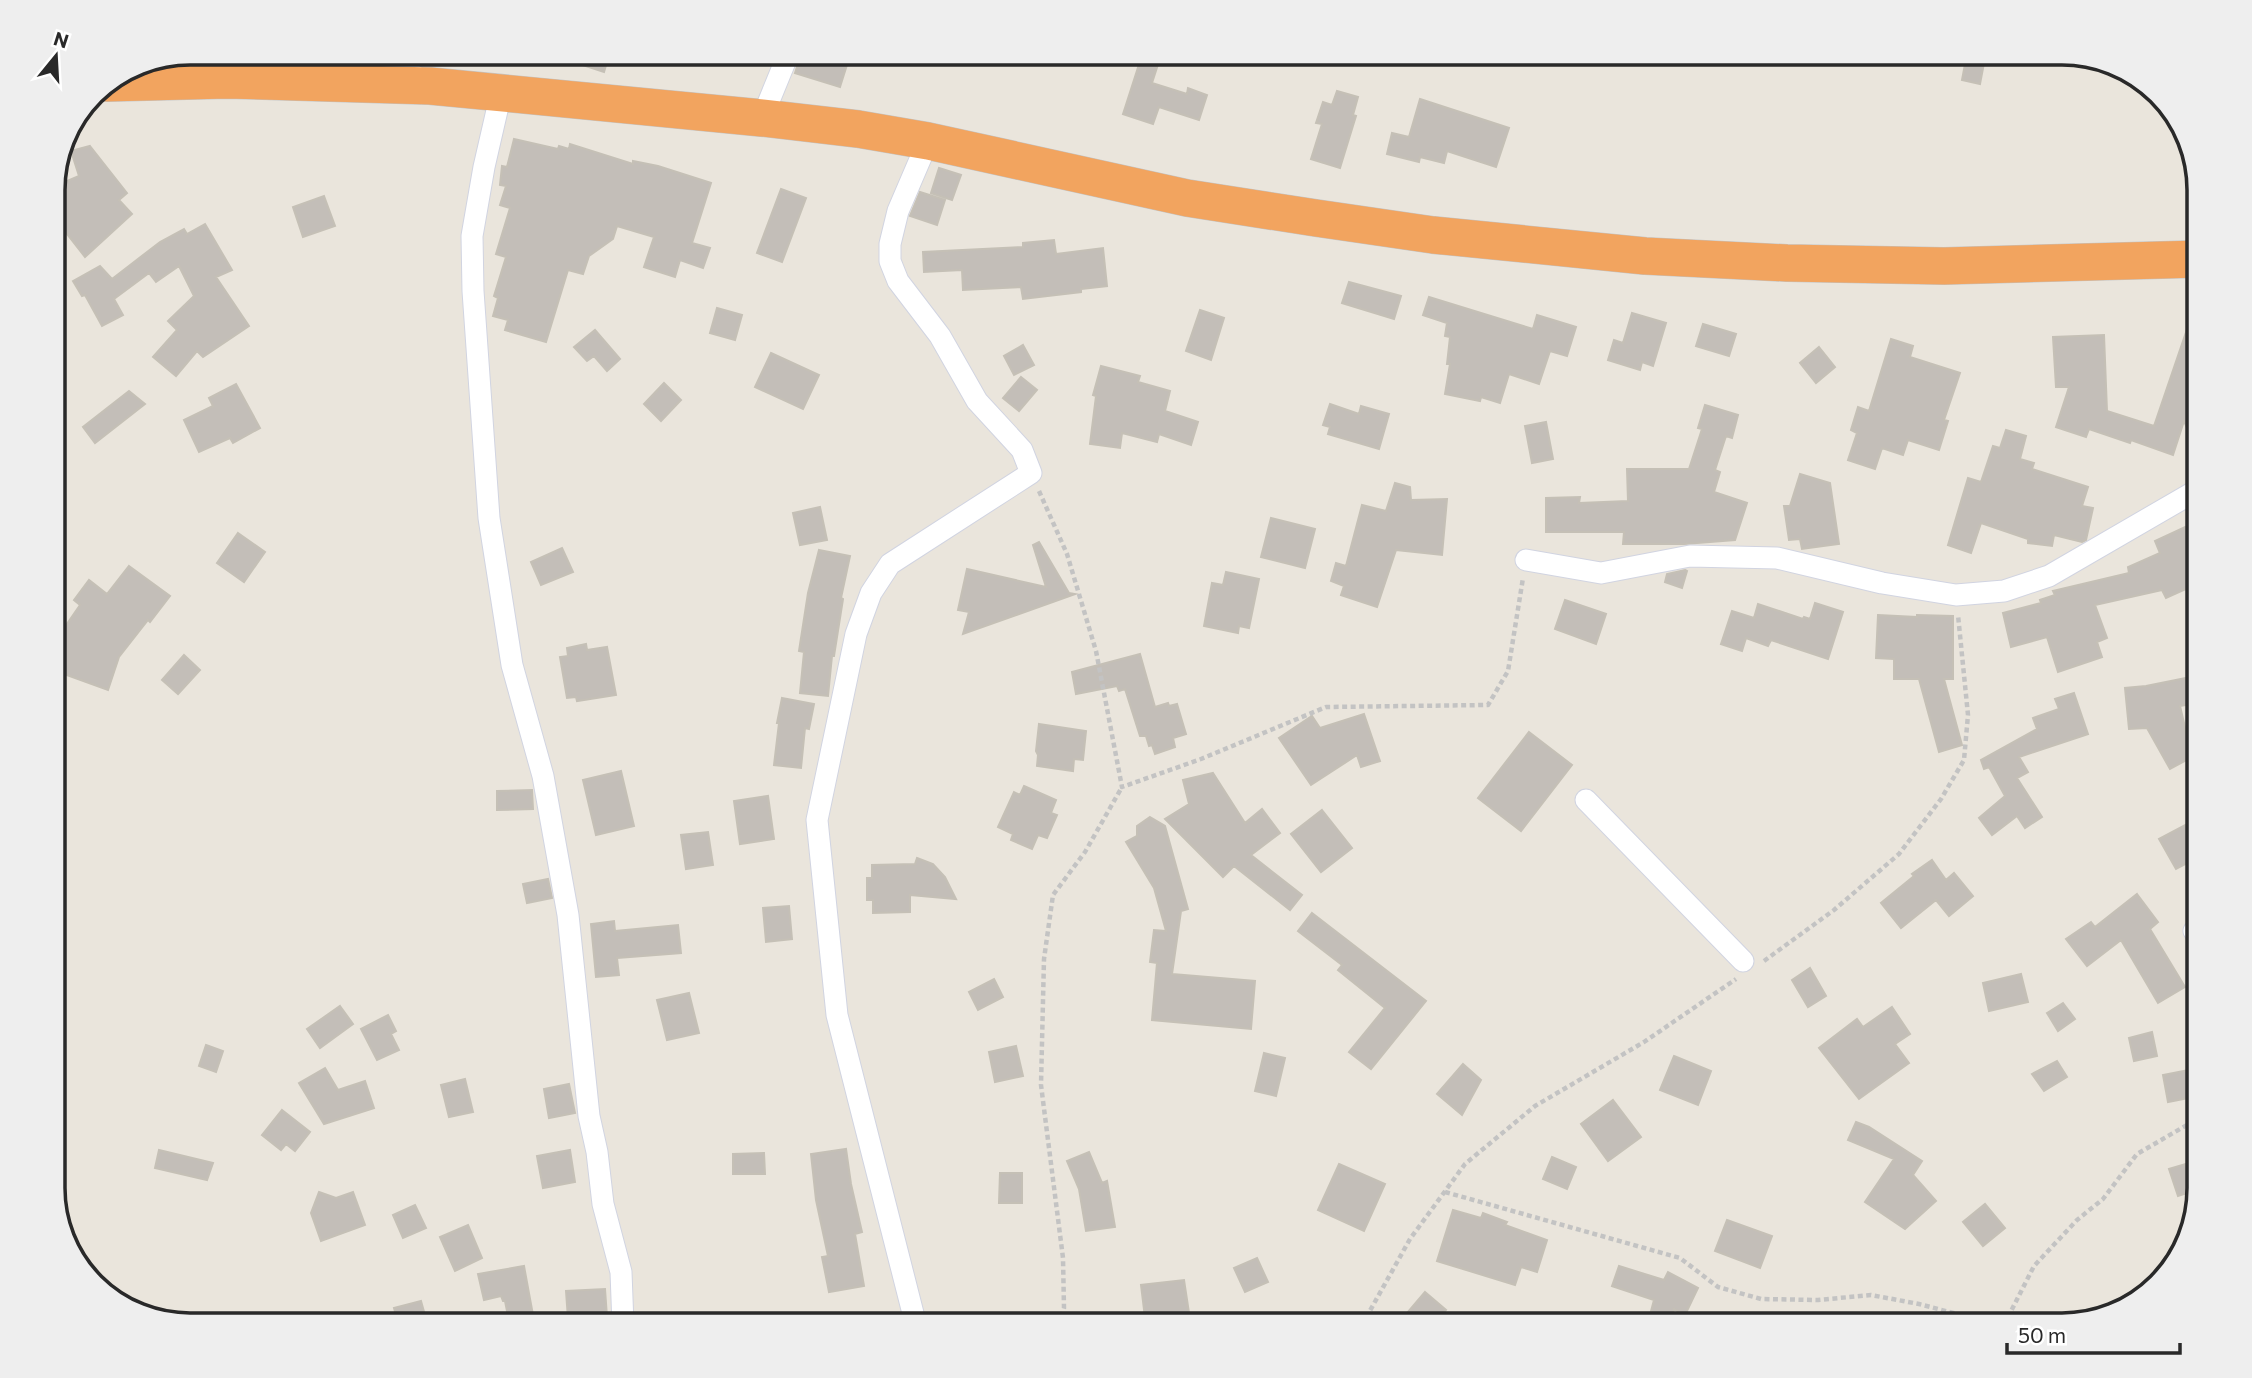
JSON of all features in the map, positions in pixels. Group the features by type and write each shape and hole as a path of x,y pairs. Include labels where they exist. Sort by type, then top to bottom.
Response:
{"highway":[{"path":"125,83 227,80 430,86 762,118 858,129 928,141 1187,198 1433,235 1632,255 1944,266 2187,259"}],"street":[{"path":"398,65 430,86"},
{"path":"762,118 784,65"},
{"path":"501,93 472,236 473,291 489,517 512,665 543,776 568,915 589,1116 597,1152 603,1204 621,1272 623,1313"},
{"path":"913,1313 837,1016 817,820 856,634 871,593 890,564 1031,474 1022,450 977,401 940,336 898,281 890,261 890,244 898,211 928,141"},
{"path":"1526,560 1601,573 1690,556 1777,558 1882,583 1956,595 2004,591 2049,576 2187,496"},
{"path":"1586,800 1748,967"}],"path":[{"path":"1031,474 1067,554 1096,651 1122,788"},
{"path":"1063,1313 1063,1258 1041,1085 1044,959 1053,895 1085,852 1122,788 1201,759 1326,706 1488,705 1508,671 1526,560"},
{"path":"1369,1313 1410,1239 1465,1164 1535,1106 1644,1042 1748,967 1834,910 1899,854 1941,799 1964,760 1968,715 1956,595"},
{"path":"2008,1313 2034,1266 2077,1220 2103,1199 2137,1154 2187,1125"},
{"path":"1445,1192 1680,1258 1718,1287 1761,1299 1818,1300 1871,1295 1954,1313"}],"building":[{"path":"583,65 606,65 604,72"},
{"path":"798,65 847,65 840,87 795,73"},
{"path":"1139,65 1158,65 1152,83 1187,94 1188,88 1207,95 1199,120 1159,107 1153,124 1123,114"},
{"path":"1965,65 1984,65 1980,84 1962,80"},
{"path":"1337,91 1358,97 1353,115 1356,116 1340,168 1311,159 1322,124 1316,123 1323,102 1332,105"},
{"path":"1420,99 1509,128 1496,167 1447,151 1444,163 1420,157 1419,162 1387,154 1392,133 1409,137"},
{"path":"514,139 558,149 559,146 569,149 570,144 633,164 633,161 658,166 711,183 692,243 710,248 703,268 680,260 675,277 644,267 654,237 617,226 613,239 589,256 583,274 568,270 546,342 505,330 508,320 493,316 498,298 494,296 506,257 496,254 510,208 500,205 506,186 500,185 502,166 507,167"},
{"path":"90,146 127,193 119,200 132,214 85,257 65,231 65,182 79,176 71,151"},
{"path":"939,168 961,175 952,200 931,193"},
{"path":"781,189 806,198 782,262 757,253"},
{"path":"920,192 945,200 937,225 910,216"},
{"path":"324,196 335,226 303,237 293,207"},
{"path":"205,224 232,270 216,277 249,326 203,357 197,351 176,376 153,357 177,330 168,321 194,296 179,266 156,282 149,273 114,299 123,315 102,326 85,295 82,296 73,281 100,266 112,279 160,242 184,229 187,234"},
{"path":"1054,240 1056,254 1103,248 1107,286 1023,299 1021,287 963,290 962,270 924,272 923,252 1023,247 1023,243"},
{"path":"1349,282 1401,296 1394,319 1342,303"},
{"path":"1429,297 1533,329 1537,315 1576,327 1567,356 1550,351 1539,384 1509,374 1500,403 1481,397 1480,401 1445,394 1450,364 1447,364 1450,337 1445,336 1447,323 1423,315"},
{"path":"717,308 742,315 735,340 710,333"},
{"path":"1200,310 1224,318 1211,360 1186,351"},
{"path":"1632,313 1666,323 1653,366 1642,362 1640,370 1608,360 1614,340 1623,343"},
{"path":"1703,324 1736,334 1729,356 1696,346"},
{"path":"2187,329 2187,428 2184,421 2173,455 2089,429 2086,437 2056,427 2069,387 2056,387 2053,337 2104,335 2107,411 2154,426"},
{"path":"595,330 620,359 607,371 594,356 587,361 574,347"},
{"path":"1891,339 1913,346 1910,357 1960,373 1944,420 1948,421 1939,450 1908,440 1903,455 1882,448 1875,469 1848,460 1857,433 1851,430 1858,407 1869,411"},
{"path":"1023,345 1034,365 1014,375 1004,356"},
{"path":"1819,347 1835,367 1816,383 1800,363"},
{"path":"771,353 819,375 803,409 755,387"},
{"path":"1101,366 1140,376 1138,382 1170,391 1165,411 1198,422 1191,445 1159,434 1157,442 1122,433 1120,448 1090,444 1096,396 1093,395"},
{"path":"1021,377 1037,390 1019,411 1003,398"},
{"path":"664,383 681,400 661,421 644,404"},
{"path":"236,384 260,428 233,443 230,438 199,452 184,420 213,406 209,398"},
{"path":"129,391 145,404 95,443 83,427"},
{"path":"1330,404 1359,414 1361,406 1389,414 1379,449 1328,434 1330,427 1323,425"},
{"path":"1705,405 1738,415 1732,438 1726,436 1715,470 1720,472 1714,492 1747,503 1735,540 1684,544 1623,544 1624,532 1546,532 1546,498 1580,497 1579,503 1628,501 1627,469 1689,469 1702,429 1698,428"},
{"path":"1546,422 1553,459 1532,463 1525,426"},
{"path":"2006,430 2026,436 2020,459 2034,463 2032,469 2088,487 2082,506 2093,508 2086,540 2082,542 2054,535 2052,546 2028,543 2028,539 1981,523 1971,553 1948,545 1968,478 1981,482 1993,446 2000,448"},
{"path":"1800,474 1830,483 1839,544 1802,549 1800,539 1789,540 1784,506 1790,506"},
{"path":"1395,483 1410,487 1411,500 1447,499 1442,555 1396,550 1377,607 1341,595 1344,586 1331,581 1336,563 1346,566 1362,505 1386,511"},
{"path":"820,507 827,540 800,545 793,513"},
{"path":"1271,518 1315,529 1305,568 1261,557"},
{"path":"2185,527 2187,588 2166,598 2162,590 2095,605 2107,638 2097,642 2102,657 2058,672 2047,637 2011,647 2003,613 2041,603 2040,600 2055,595 2053,591 2129,573 2128,567 2160,553 2155,541"},
{"path":"238,533 265,552 244,582 217,563"},
{"path":"1039,542 1069,593 1075,594 963,634 969,612 958,610 967,569 1046,587 1033,545"},
{"path":"562,548 573,572 541,585 531,562"},
{"path":"819,550 850,556 841,598 843,599 832,656 828,696 800,693 804,652 799,651 808,593"},
{"path":"129,566 170,596 119,657 108,690 65,674 65,627 80,605 74,600 89,580 107,594"},
{"path":"1687,571 1682,588 1665,582 1667,574"},
{"path":"1226,572 1259,579 1249,628 1239,626 1238,633 1204,626 1212,583 1223,585"},
{"path":"1565,600 1606,614 1596,644 1555,629"},
{"path":"1815,603 1843,612 1828,659 1771,640 1768,646 1746,638 1742,651 1721,644 1732,611 1754,618 1758,604 1810,619"},
{"path":"1878,615 1953,616 1953,679 1944,679 1962,745 1939,752 1919,679 1894,679 1894,659 1876,658"},
{"path":"586,644 587,650 607,647 616,695 577,701 576,697 567,698 560,657 568,656 567,648"},
{"path":"1140,654 1155,707 1168,703 1169,706 1177,704 1186,734 1173,738 1175,747 1155,754 1146,736 1140,736 1125,689 1119,691 1117,686 1076,694 1072,672"},
{"path":"184,655 200,670 178,694 162,680"},
{"path":"2186,678 2187,705 2180,706 2187,736 2187,760 2170,769 2147,728 2129,729 2125,688"},
{"path":"2074,693 2088,734 2019,757 2028,772 2017,778 2042,817 2025,828 2017,816 1992,835 1979,818 2005,796 1989,767 1984,769 1981,760 2037,729 2033,718 2059,709 2055,699"},
{"path":"782,698 814,704 809,729 805,728 801,768 774,765"},
{"path":"1364,714 1380,761 1361,767 1357,755 1311,785 1279,738 1312,716 1320,728"},
{"path":"1039,724 1086,731 1083,760 1074,759 1073,771 1037,766"},
{"path":"1529,732 1572,765 1521,831 1478,798"},
{"path":"621,771 634,826 596,835 583,780"},
{"path":"1213,773 1245,823 1262,809 1280,833 1251,855 1302,895 1290,910 1234,866 1223,877 1165,819 1189,804 1183,780"},
{"path":"1024,786 1056,800 1051,813 1057,815 1047,838 1038,835 1032,849 1011,840 1013,834 998,827 1014,792 1020,795"},
{"path":"532,790 533,809 497,810 497,791"},
{"path":"768,796 774,839 740,844 734,801"},
{"path":"1322,810 1352,848 1321,872 1291,834"},
{"path":"1150,817 1165,826 1188,909 1181,911 1172,974 1255,981 1251,1029 1152,1020 1157,963 1150,962 1154,930 1166,931 1154,888 1126,842 1137,836 1137,826"},
{"path":"2187,824 2187,863 2176,869 2159,839"},
{"path":"708,832 713,865 686,869 681,835"},
{"path":"917,858 933,864 945,877 956,899 910,895 910,912 873,913 873,900 867,900 867,878 872,878 872,865 915,864"},
{"path":"1932,860 1946,880 1954,873 1973,896 1949,916 1936,900 1901,928 1881,903 1914,876 1912,874"},
{"path":"548,879 552,898 527,903 523,884"},
{"path":"2137,894 2158,922 2150,929 2185,987 2158,1003 2121,940 2087,966 2066,939 2091,922 2095,927"},
{"path":"789,906 792,939 766,942 763,908"},
{"path":"1312,913 1426,1001 1371,1069 1349,1052 1385,1008 1338,970 1342,965 1298,931"},
{"path":"614,921 615,931 678,925 681,953 617,958 619,975 596,977 591,924"},
{"path":"1810,968 1826,996 1808,1007 1792,980"},
{"path":"2021,974 2028,1002 1989,1011 1983,983"},
{"path":"994,979 1003,997 978,1010 969,992"},
{"path":"689,993 699,1033 667,1040 657,1000"},
{"path":"2063,1003 2075,1019 2058,1031 2047,1013"},
{"path":"340,1006 353,1024 320,1048 307,1029"},
{"path":"1892,1007 1910,1034 1895,1044 1909,1063 1859,1099 1819,1048 1857,1019 1863,1027"},
{"path":"388,1015 396,1031 391,1034 399,1050 377,1060 361,1029"},
{"path":"2152,1032 2157,1056 2134,1061 2129,1038"},
{"path":"206,1045 223,1051 216,1072 199,1066"},
{"path":"1016,1046 1023,1076 995,1082 989,1052"},
{"path":"1264,1053 1285,1058 1276,1096 1255,1091"},
{"path":"1674,1056 1711,1071 1698,1105 1660,1090"},
{"path":"2057,1061 2067,1077 2044,1091 2032,1074"},
{"path":"1463,1064 1481,1080 1462,1115 1437,1094"},
{"path":"325,1068 338,1090 365,1081 374,1108 324,1124 299,1083"},
{"path":"2187,1070 2187,1098 2168,1102 2163,1075"},
{"path":"465,1079 473,1112 449,1117 441,1085"},
{"path":"569,1084 575,1113 549,1118 544,1089"},
{"path":"1613,1100 1641,1137 1608,1161 1581,1124"},
{"path":"282,1110 310,1132 295,1151 286,1144 281,1150 262,1135"},
{"path":"1856,1122 1869,1127 1922,1161 1913,1175 1936,1201 1905,1229 1865,1202 1894,1159 1848,1140"},
{"path":"846,1149 862,1232 855,1234 864,1286 829,1292 822,1257 828,1256 816,1200 811,1154"},
{"path":"159,1150 213,1163 207,1180 155,1168"},
{"path":"570,1150 575,1182 543,1188 537,1156"},
{"path":"1089,1152 1102,1183 1107,1181 1115,1227 1086,1231 1079,1189 1067,1161"},
{"path":"764,1153 765,1174 733,1174 733,1154"},
{"path":"1552,1157 1576,1167 1567,1189 1543,1179"},
{"path":"1339,1164 1385,1184 1364,1231 1318,1210"},
{"path":"2187,1164 2187,1193 2178,1196 2169,1169"},
{"path":"1000,1173 1022,1173 1022,1203 999,1203"},
{"path":"319,1192 336,1198 353,1192 365,1225 321,1241 311,1213"},
{"path":"1985,1204 2005,1228 1983,1246 1963,1222"},
{"path":"415,1205 426,1228 403,1238 393,1215"},
{"path":"1453,1210 1481,1218 1483,1213 1507,1222 1505,1225 1547,1240 1537,1272 1521,1267 1515,1285 1437,1261"},
{"path":"1727,1220 1772,1236 1760,1268 1715,1251"},
{"path":"468,1225 482,1258 455,1271 440,1237"},
{"path":"1257,1258 1268,1282 1245,1292 1234,1268"},
{"path":"524,1266 533,1313 507,1313 501,1296 484,1300 478,1274"},
{"path":"1619,1266 1664,1280 1668,1272 1698,1288 1686,1313 1674,1309 1673,1313 1650,1313 1654,1300 1612,1286"},
{"path":"1184,1280 1189,1313 1144,1313 1141,1285"},
{"path":"605,1289 607,1313 568,1313 566,1291"},
{"path":"1425,1292 1446,1310 1444,1313 1407,1313"},
{"path":"421,1301 424,1313 395,1313 394,1308"}]}
